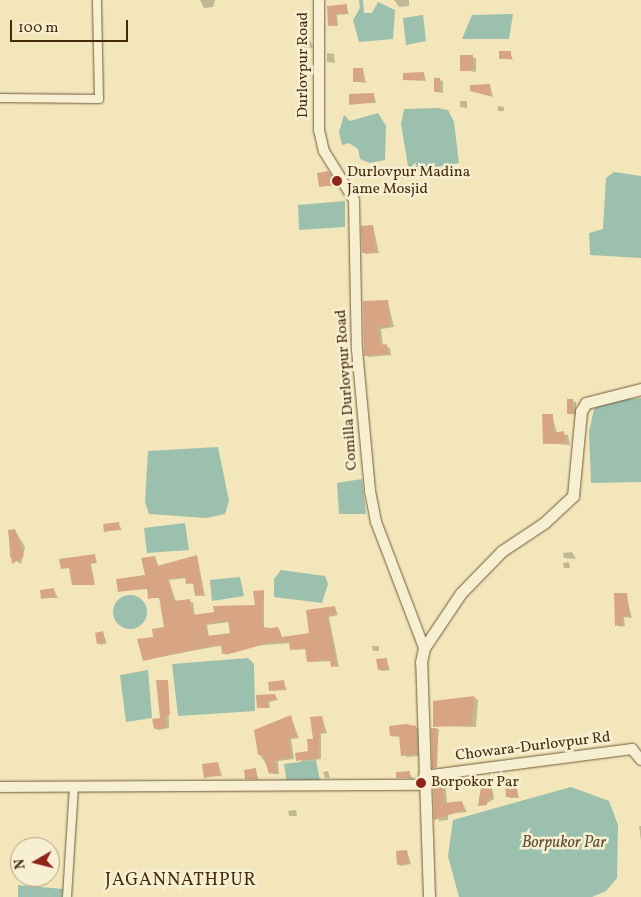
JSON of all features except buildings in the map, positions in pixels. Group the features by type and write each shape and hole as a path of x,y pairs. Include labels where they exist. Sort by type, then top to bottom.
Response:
{"main road":[{"path":"429,897 424,781 424,648 461,593 502,550 544,523 573,496 581,411 586,403 641,389"}],"street":[{"path":"0,98 99,100 97,0"},
{"name":"Durlovpur Road","path":"319,0 319,130"},
{"name":"Comilla Durlovpur Road","path":"319,130 324,151 354,200 357,350 376,522 424,648"},
{"name":"Chowara-Durlovpur Rd","path":"424,781 632,749 641,760"},
{"path":"0,787 424,781"},
{"path":"67,897 74,787"}],"water":[{"path":"359,0 363,0 364,13 372,13 378,2 395,10 393,39 359,42 353,20 360,8"},
{"path":"513,14 509,39 462,39 472,15"},
{"path":"423,15 426,41 406,45 403,18"},
{"path":"438,108 448,110 454,122 459,163 409,172 401,124 404,109"},
{"path":"378,113 386,126 385,160 370,163 360,159 358,149 349,143 342,145 339,132 344,115 350,121"},
{"path":"614,172 641,176 641,258 590,255 589,233 603,229 606,178"},
{"path":"345,201 345,227 299,230 298,205"},
{"path":"641,398 641,482 591,483 589,432 594,409 599,402"},
{"path":"218,447 229,501 225,514 206,518 149,514 145,502 148,451"},
{"path":"362,479 366,514 339,514 337,483"},
{"path":"185,523 189,550 147,553 144,528"},
{"path":"281,570 325,576 328,584 322,603 274,597 274,579"},
{"path":"240,577 244,596 212,601 210,580"},
{"path":"130,595 142,600 147,612 142,624 130,629 118,624 113,612 118,600"},
{"path":"248,658 254,664 255,711 178,716 172,664"},
{"path":"148,670 152,718 126,722 120,675"},
{"path":"316,760 320,781 287,783 284,764"},
{"name":"Borpukor Par","path":"571,787 609,801 618,825 617,878 606,891 592,897 459,897 448,856 453,820"},
{"path":"18,887 63,889 62,897 18,897"}],"place":[{"name":"Durlovpur Madina Jame Mosjid","path":"337,181"},
{"name":"Borpokor Par","path":"421,783"}],"district":[{"name":"JAGANNATHPUR","path":"181,881"}]}
